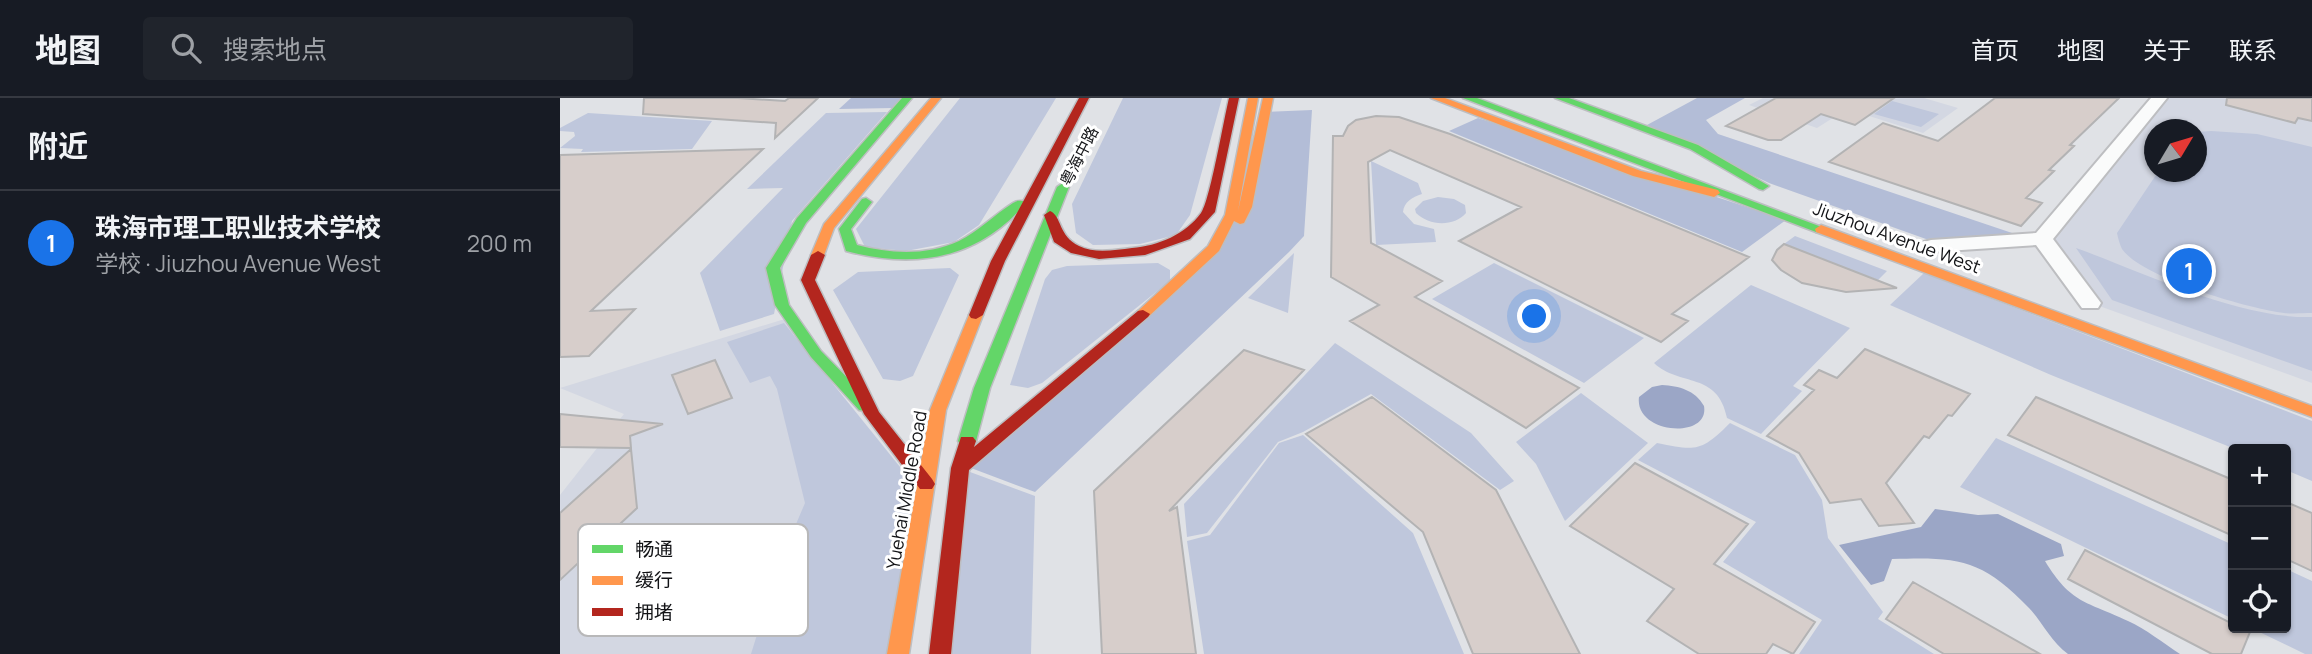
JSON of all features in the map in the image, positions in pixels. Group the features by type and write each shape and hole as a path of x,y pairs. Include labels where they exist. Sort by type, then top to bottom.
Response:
{"main road":[{"path":"907,98 801,220 774,268 782,305 816,354 872,414 926,484"},
{"path":"872,414 808,280 828,228 936,98"},
{"path":"952,98 845,229 850,248 870,257 900,260 935,255 961,247 1001,223 1037,185"},
{"name":"粤海中路","path":"1037,185 1084,98"},
{"path":"1050,215 1059,239 1076,250 1099,255 1145,251 1185,236 1199,225 1209,212 1234,98"},
{"path":"1214,248 1231,215 1253,98"},
{"path":"960,468 1171,290 1237,225 1246,207 1268,98"},
{"path":"1436,98 1637,174 1739,200"},
{"name":"Jiuzhou Avenue West","path":"1468,98 2312,412"},
{"path":"1554,104 1694,148 1769,188 1571,118 1554,104"},
{"name":"粤海中路","path":"1050,215 1073,168"},
{"name":"Yuehai Middle Road","path":"898,654 938,410 998,261 1037,185"},
{"path":"940,654 960,468 982,388 1050,215"},
{"name":"Jiuzhou Avenue West","path":"1924,244 1968,259"},
{"path":"2066,295 2097,306"}],"street":[{"path":"1924,244 2042,239 2159,98"},
{"path":"2042,239 2097,306"}],"shaded area":[{"path":"851,98 902,98 893,108 839,109"},
{"path":"960,98 1056,98 979,225 954,242 906,251 865,247 856,229"},
{"path":"1123,98 1222,98 1190,215 1176,235 1140,244 1093,245 1076,233 1072,204"},
{"path":"1697,98 1745,98 1706,120 1718,134 2021,236 1926,239 1769,183 1647,125"},
{"path":"1763,98 1924,98 1958,108 1923,133 1847,109 1817,128 1749,105"},
{"path":"2159,98 2312,98 2312,383 2091,303 2043,239"},
{"path":"1892,101 1939,114 1921,127 1874,114"},
{"path":"1312,110 1304,236 1289,252 1035,492 971,468 1214,248 1267,112"},
{"path":"887,112 792,221 774,314 720,331 700,273 783,188 747,189 826,113"},
{"path":"588,113 712,121 692,149 581,152 583,149 560,148 575,136 574,132 560,131 560,128"},
{"path":"1478,118 1786,220 1742,252 1449,131"},
{"path":"2207,131 2257,134 2312,147 2312,313 2287,313 2223,299 2151,271 2133,260 2122,249 2117,233 2151,182 2207,182"},
{"path":"1371,161 1418,183 1422,194 1409,200 1403,212 1414,224 1434,229 1436,242 1376,245"},
{"path":"1438,197 1454,199 1465,205 1466,213 1455,221 1441,223 1416,213 1415,209 1423,201"},
{"path":"1795,236 1887,271 1878,280 1784,244"},
{"path":"2076,248 2223,303 2284,316 2312,317 2312,371 2112,300"},
{"path":"1294,253 1288,313 1248,298"},
{"path":"1158,263 1170,270 1170,281 1042,383 1028,388 1010,385 1045,279 1052,270 1067,266"},
{"path":"1494,263 1644,338 1584,383 1432,299"},
{"path":"950,268 959,275 913,376 900,381 883,379 833,290 858,272"},
{"path":"1924,273 2312,421 2312,481 2291,472 2291,444 2228,444 2228,446 2051,375 1890,305"},
{"path":"1751,285 1850,328 1793,386 1802,391 1761,434 1727,418 1722,403 1707,386 1675,375 1654,363"},
{"path":"788,318 894,654 560,654 560,495 624,414 560,388"},
{"path":"784,323 917,488 887,654 751,654 757,636 808,636 808,524 796,524 805,503 777,389 770,376 750,383 727,342"},
{"path":"1335,343 1471,433 1514,481 1500,490 1371,394 1303,432 1278,442 1207,533 1187,537 1184,504"},
{"path":"1662,385 1680,388 1696,396 1704,406 1703,417 1696,424 1685,428 1659,425 1648,419 1641,409 1639,397 1652,387"},
{"path":"1581,393 1648,443 1565,521 1536,464 1516,442"},
{"path":"1730,423 1795,455 1822,500 1828,538 1883,612 1878,619 1934,654 1799,654 1822,620 1723,562 1756,522 1638,460 1657,443 1697,447 1712,439"},
{"path":"1303,435 1413,533 1464,654 1204,654 1187,541 1210,535 1279,443"},
{"path":"1996,438 2228,543 2228,617 1960,487"},
{"path":"962,469 1035,496 1031,654 942,654"},
{"path":"1935,509 1978,515 1998,514 2061,544 2064,556 2045,561 2063,586 2080,600 2135,624 2180,654 2068,654 2012,591 1982,570 1952,560 1892,559 1884,581 1871,585 1839,545 1921,527"},
{"path":"2291,571 2312,581 2312,654 2305,654 2261,633 2291,633"}],"building":[{"path":"644,98 785,101 789,98 818,98 775,138 776,123 643,114"},
{"path":"1776,98 1894,98 1855,125 1821,114 1781,140 1768,140 1726,126"},
{"path":"1995,98 2119,98 2070,145 2074,146 2049,170 2054,171 2026,198 2042,203 2021,226 1829,162 1883,123 1938,141"},
{"path":"2227,98 2312,98 2312,121 2298,118 2295,123 2226,105"},
{"path":"1376,116 1399,117 1450,134 1749,257 1672,314 1688,321 1661,342 1459,241 1521,207 1390,150 1368,162 1371,243 1442,281 1415,297 1579,388 1526,428 1350,321 1379,305 1331,277 1333,136 1343,136 1348,126 1356,120"},
{"path":"763,149 591,311 635,309 589,356 560,357 560,155"},
{"path":"1784,244 1897,288 1846,292 1802,283 1781,270 1772,260"},
{"path":"1865,349 1970,394 1929,438 1924,436 1886,483 1914,523 1879,526 1861,499 1830,503 1799,453 1767,436 1814,390 1804,385 1819,370 1837,378"},
{"path":"1244,350 1304,370 1169,511 1177,507 1196,654 1102,654 1094,491"},
{"path":"715,360 732,398 688,414 672,375"},
{"path":"1372,397 1496,490 1580,654 1473,654 1423,532 1306,434"},
{"path":"2036,397 2228,478 2228,534 2008,435"},
{"path":"560,414 663,424 630,436 631,448 560,447"},
{"path":"631,449 637,508 620,524 578,524 578,563 560,580 560,513"},
{"path":"1635,463 1748,524 1714,564 1815,622 1793,654 1773,644 1766,654 1699,654 1647,621 1674,589 1570,526"},
{"path":"2291,504 2312,513 2312,571 2291,561"},
{"path":"2085,550 2228,622 2228,633 2250,633 2241,654 2212,654 2068,579"},
{"path":"1913,582 2040,654 1944,654 1886,619"}],"traffic: fast":[{"path":"865,406 816,354 782,305 773,268 801,221 907,98"},
{"path":"1468,98 1821,229"},
{"path":"1560,98 1694,147 1763,186"},
{"path":"967,441 982,388 1063,187"},
{"path":"866,202 845,229 851,248 898,257 941,252 962,244 981,234 1019,204"}],"traffic: slow":[{"path":"818,255 828,227 936,98"},
{"path":"1143,314 1214,248 1231,215 1253,98"},
{"path":"1240,220 1246,207 1268,98"},
{"path":"1436,98 1637,174 1714,193"},
{"path":"1821,229 2312,412"},
{"path":"898,654 938,410 976,315"}],"traffic: jam":[{"path":"976,315 998,261 1084,98"},
{"path":"1050,215 1059,239 1076,250 1099,255 1145,251 1185,236 1209,212 1234,98"},
{"path":"818,255 808,280 872,414 926,484"},
{"path":"960,468 1143,314"},
{"path":"940,654 960,468 967,441"}],"place":[{"name":"珠海市理工职业技术学校","path":"2189,271"}]}
